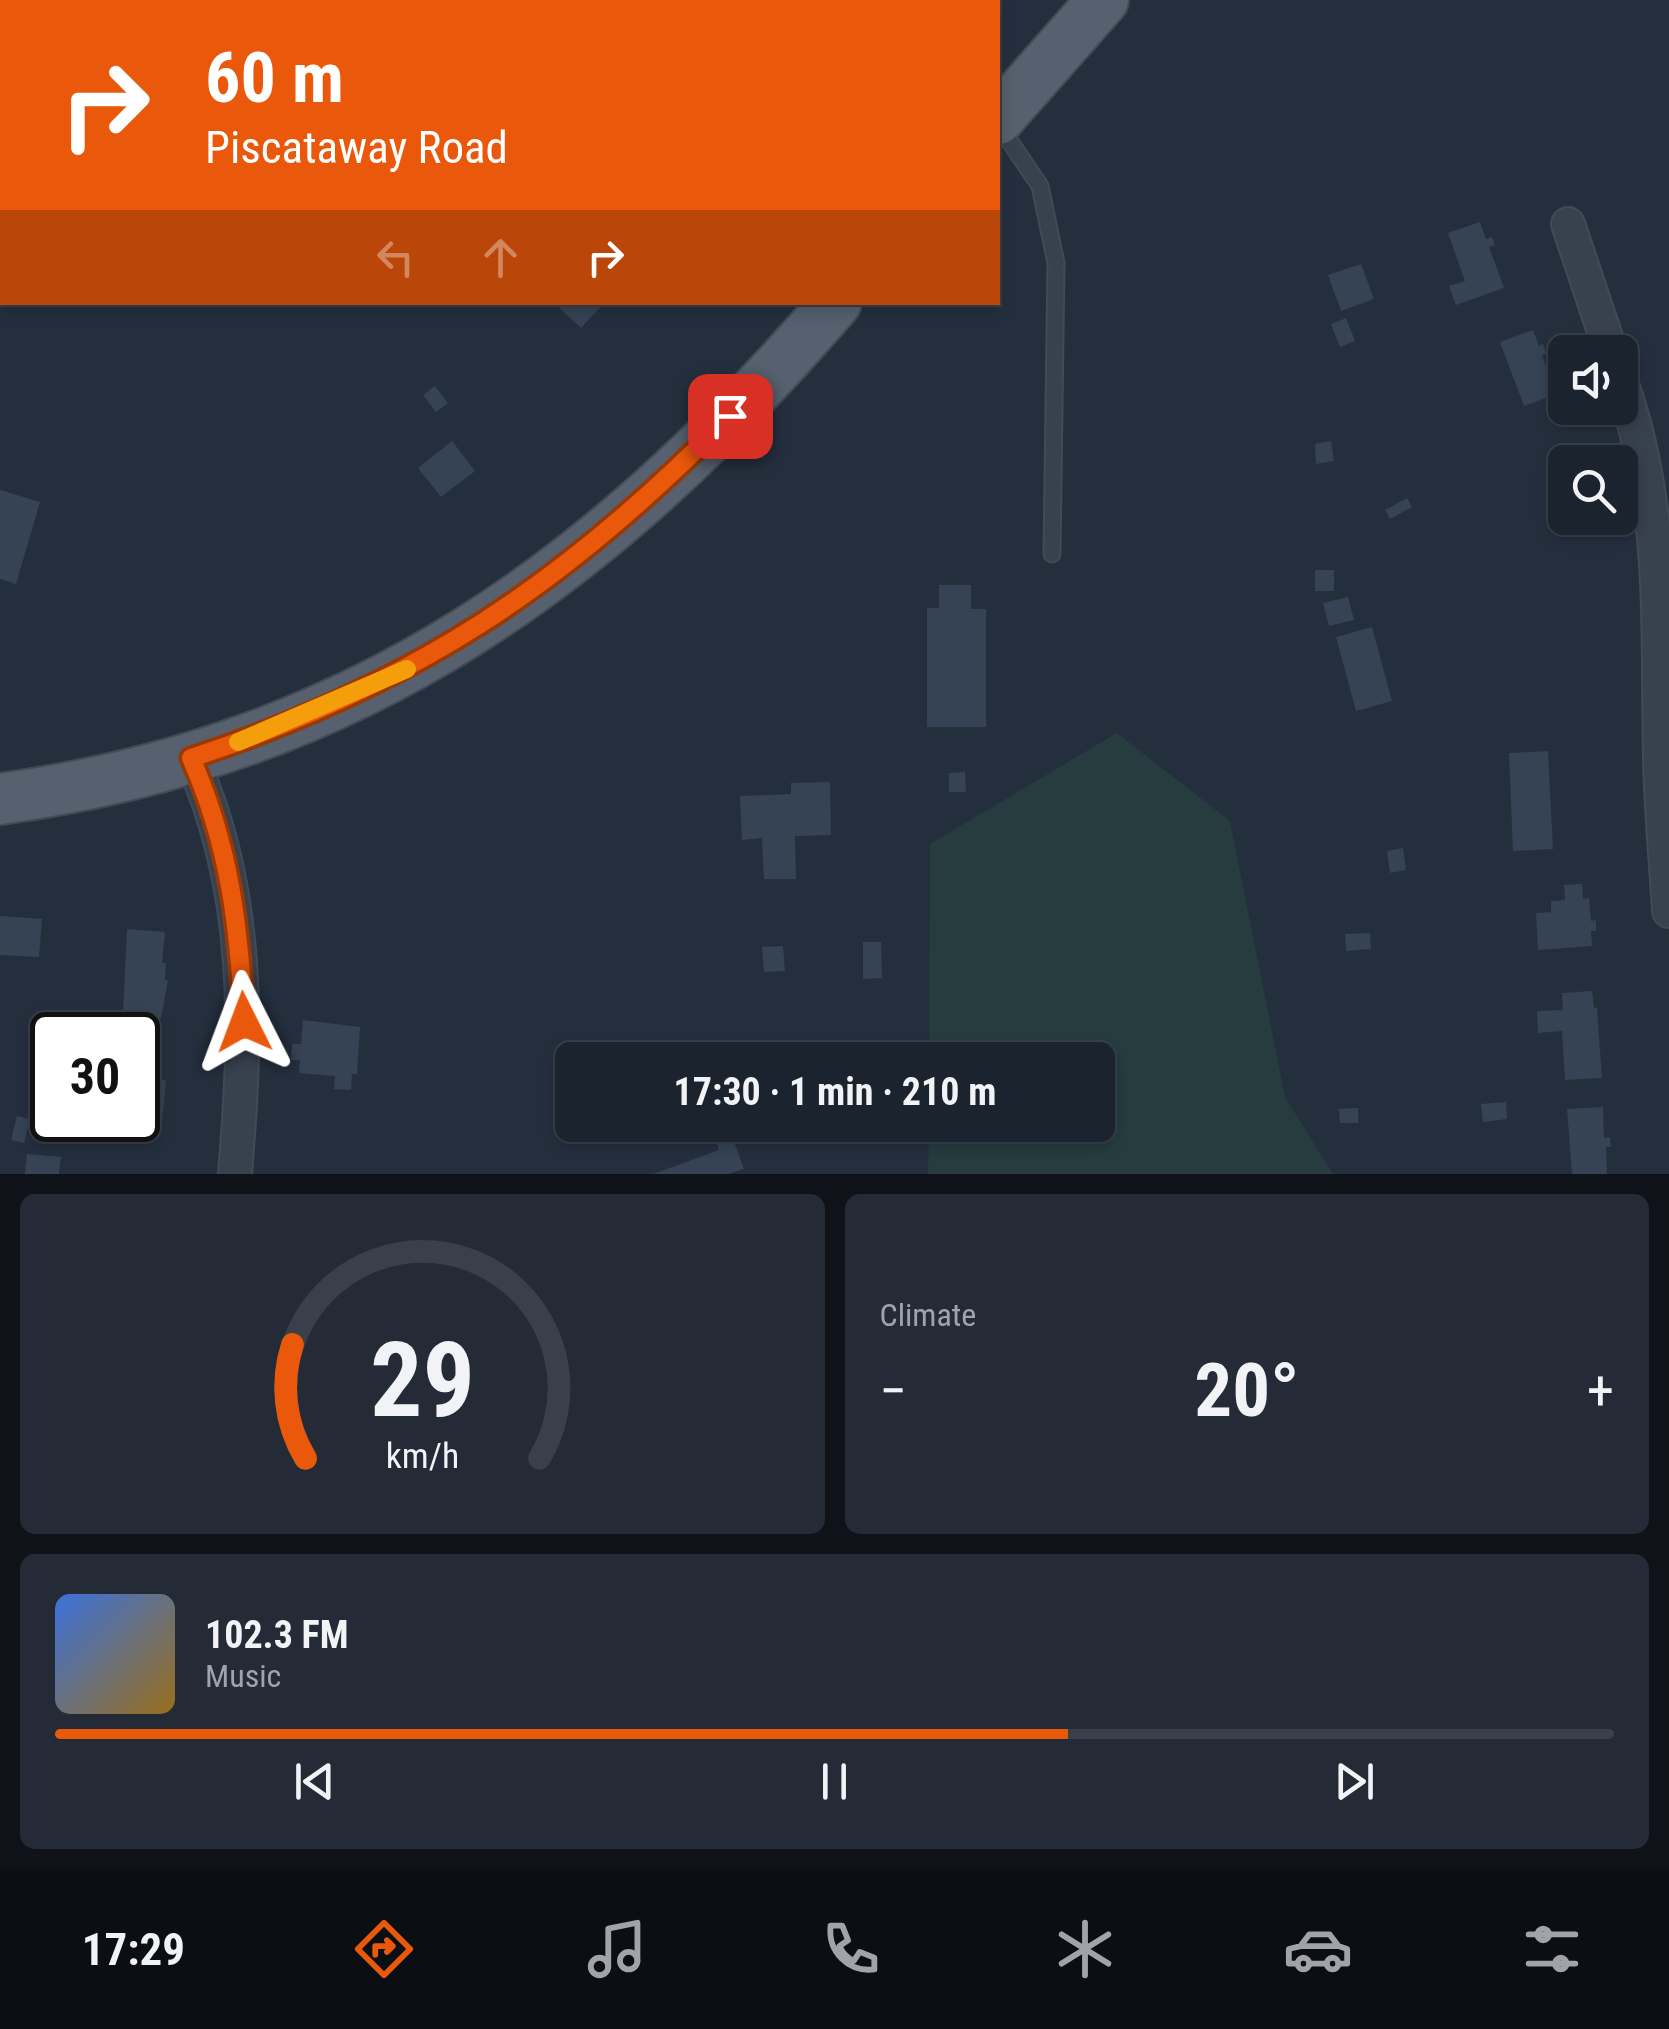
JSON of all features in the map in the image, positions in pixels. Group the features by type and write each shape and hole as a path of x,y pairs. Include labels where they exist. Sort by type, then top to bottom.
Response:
{"main road":[{"path":"1000,119 1104,0"},
{"path":"0,798 110,780 258,736 388,679 446,648 577,558 668,479 833,305"}],"street":[{"path":"1568,224 1604,335"},
{"path":"1636,425 1658,544 1660,762 1669,911"},
{"path":"191,758 221,836 238,938 244,1022 235,1174"}],"lane":[{"path":"1000,124 1040,186 1056,263 1052,554"}],"green space":[{"path":"1117,733 1230,821 1285,1097 1333,1174 928,1174 929,1142 1115,1142 1115,1042 929,1042 930,844"}],"building":[{"path":"1480,222 1486,239 1492,237 1495,245 1489,247 1504,288 1456,305 1449,286 1465,281 1448,233"},
{"path":"1361,264 1374,299 1341,311 1328,275"},
{"path":"556,305 602,305 581,328"},
{"path":"1346,318 1355,341 1340,347 1331,324"},
{"path":"1533,330 1546,354 1542,355 1548,371 1548,397 1524,406 1500,342"},
{"path":"435,386 448,403 436,412 423,395"},
{"path":"452,441 475,471 441,497 418,468"},
{"path":"1331,441 1334,461 1316,464 1315,444"},
{"path":"0,490 40,502 16,584 0,579"},
{"path":"1407,498 1412,507 1390,519 1385,510"},
{"path":"1315,570 1334,570 1334,591 1315,591"},
{"path":"939,585 971,585 971,609 986,609 986,727 927,727 927,608 939,608"},
{"path":"1348,597 1354,620 1329,626 1323,603"},
{"path":"1372,627 1392,701 1356,711 1336,637"},
{"path":"1548,751 1553,849 1513,851 1509,753"},
{"path":"965,772 966,792 949,792 949,773"},
{"path":"830,782 831,835 795,836 796,879 764,879 762,838 742,840 740,796 791,794 791,783"},
{"path":"1403,848 1406,870 1390,873 1387,851"},
{"path":"1582,884 1583,899 1589,898 1591,921 1596,920 1596,931 1591,931 1592,946 1538,950 1536,913 1551,912 1551,901 1565,900 1564,885"},
{"path":"0,916 42,919 39,957 0,955"},
{"path":"127,929 165,932 162,963 166,963 168,980 161,1018 160,1012 123,1012"},
{"path":"1370,933 1371,949 1346,951 1345,934"},
{"path":"863,942 881,942 882,978 863,979"},
{"path":"783,946 785,971 764,972 762,947"},
{"path":"1592,991 1597,1008 1602,1078 1565,1080 1562,1031 1538,1033 1537,1011 1563,1010 1562,993"},
{"path":"303,1020 360,1027 357,1074 352,1074 351,1090 334,1089 335,1076 299,1073 300,1060 291,1060 292,1044 301,1044"},
{"path":"160,1080 166,1080 160,1133"},
{"path":"1506,1102 1507,1119 1483,1122 1481,1104"},
{"path":"1603,1107 1604,1138 1610,1137 1611,1147 1606,1147 1607,1174 1572,1174 1567,1109"},
{"path":"1358,1108 1358,1123 1340,1123 1339,1109"},
{"path":"17,1116 30,1119 24,1143 11,1140"},
{"path":"716,1142 734,1142 744,1169 728,1174 653,1174 719,1150"},
{"path":"27,1154 61,1157 59,1174 25,1174"}],"slow traffic":[{"path":"238,742 318,711 407,669"}],"route":[{"path":"244,1022 231,878 209,799 191,758 318,711 446,648 577,558 668,479 730,416"}]}
